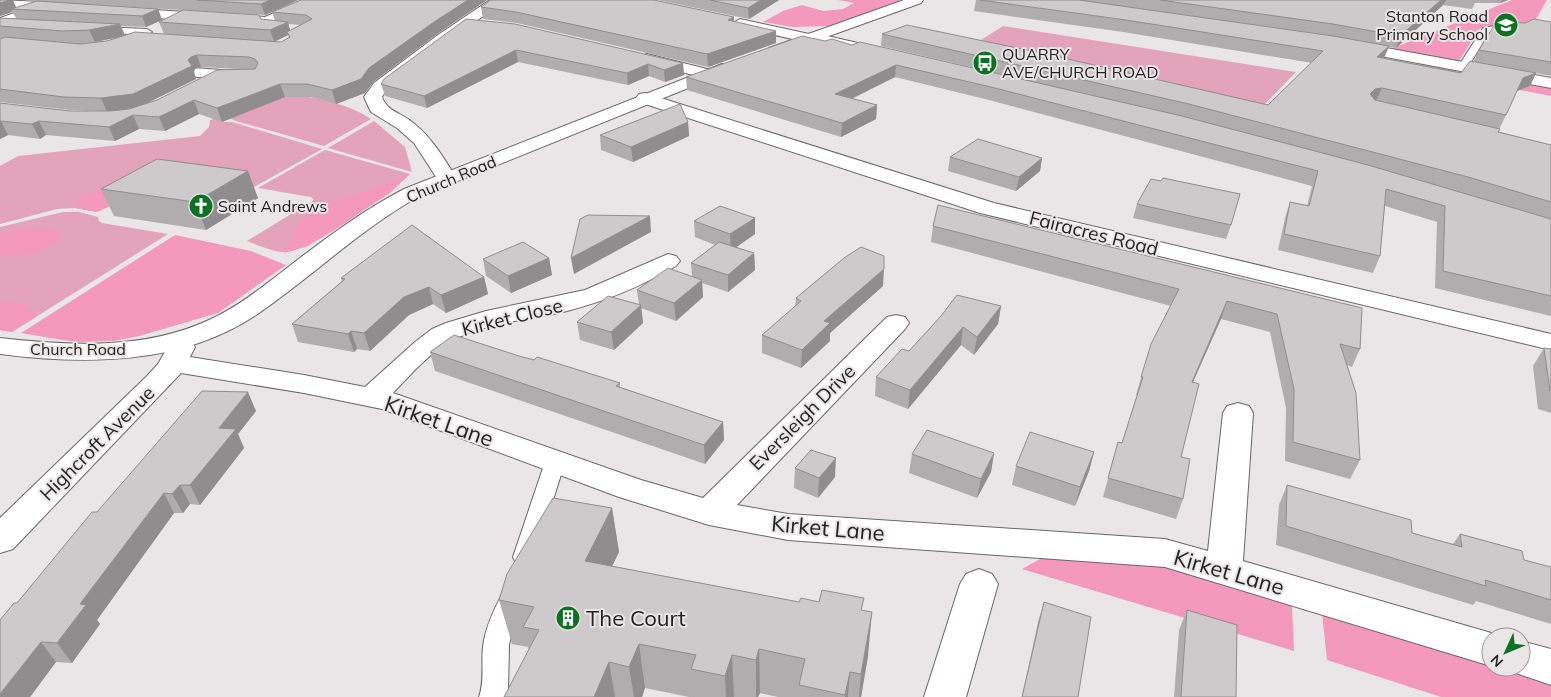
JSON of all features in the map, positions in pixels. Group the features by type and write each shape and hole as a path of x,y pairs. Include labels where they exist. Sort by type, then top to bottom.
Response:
{"street":[{"path":"44,6 61,0"},
{"path":"108,11 272,24 314,0"},
{"path":"447,178 421,139 403,124 376,108 373,97 380,87 464,23 499,0"},
{"name":"Church Road","path":"0,346 38,352 104,352 143,348 175,351 195,335 227,322 246,310 351,231 412,193 566,133 645,98 916,0"},
{"path":"0,3 80,8"},
{"path":"144,13 170,3"},
{"path":"112,46 146,36 186,16"},
{"path":"730,21 882,52"},
{"path":"464,23 490,25"},
{"path":"1329,42 1551,84"},
{"path":"628,54 709,74"},
{"path":"194,73 253,77"},
{"path":"188,91 220,75"},
{"name":"Fairacres Road","path":"645,98 988,208 1551,342"},
{"name":"Kirket Close","path":"371,398 442,336 510,314 568,302 607,291 640,278 668,261"},
{"name":"Eversleigh Drive","path":"709,512 896,322"},
{"name":"Kirket Lane","path":"175,351 304,384 397,404 630,489 709,512 788,527 1165,553 1481,646"},
{"name":"Highcroft Avenue","path":"0,540 158,382 175,351"},
{"path":"1224,570 1238,412"},
{"path":"945,697 979,584"},
{"path":"1531,661 1551,667"}],"lane":[{"path":"0,22 44,6"},
{"path":"0,22 20,25"},
{"path":"1463,67 1486,30 1500,28 1522,31"},
{"path":"88,29 146,36"},
{"path":"492,697 497,674 496,647 501,626 513,596 555,462"}],"shaded area":[{"path":"838,0 903,0 830,26 793,27 763,22 783,11 802,5 823,11 843,9 854,3"},
{"path":"1512,0 1547,0 1530,29 1500,24 1480,28 1459,61 1391,49"},
{"path":"1003,26 1296,72 1263,106 978,42"},
{"path":"1419,64 1551,89 1551,96 1415,70"},
{"path":"294,94 344,106 371,119 324,146 236,121 220,114"},
{"path":"210,120 232,122 322,149 254,187 148,185 97,212 75,208 57,209 0,224 0,166 18,156 200,136 209,127"},
{"path":"374,121 405,147 412,172 328,148"},
{"path":"325,150 410,174 386,194 330,233 296,250 280,252 247,241 314,200 311,197 258,188"},
{"path":"143,171 119,202 97,212 75,208 79,202 95,190"},
{"path":"410,174 390,193 308,246 284,253 298,226 314,211 335,201"},
{"path":"63,212 79,212 98,217 102,223 168,234 12,332 0,330 0,227"},
{"path":"44,227 58,230 60,238 39,251 0,256 0,236 9,231"},
{"path":"175,235 251,251 286,265 218,313 139,336 114,341 75,342 21,333"},
{"path":"0,302 21,303 29,307 37,316 12,332 0,330"},
{"path":"1084,557 1143,562 1198,574 1292,605 1294,651 1022,569 1042,558"},
{"path":"1322,613 1481,662 1481,677 1531,677 1551,683 1551,697 1441,697 1327,660"}],"building":[{"path":"197,0 270,0 261,4"},
{"path":"301,0 468,0 369,68 361,79 332,90 307,84 280,84 217,108 194,100 159,117 133,115 109,127 39,121 32,124 0,121 0,103 70,111 129,109 157,100 217,70 255,69 258,63 255,59 249,57 197,55 188,60 192,66 133,94 101,98 64,97 0,89 0,39 5,37 80,44 107,41 135,32 281,42 290,37 287,32 312,19 306,15 272,12"},
{"path":"491,0 654,0 734,17 728,20 776,31 707,54 516,12 481,7"},
{"path":"710,0 761,0 748,8"},
{"path":"980,0 1079,0 1333,36 1389,46 1377,57 1461,73 1470,61 1536,73 1523,78 1506,115 1382,88 1375,89 1370,94 1375,100 1500,129 1498,132 1551,145 1551,202 1468,177 1189,104 882,34 907,25 1046,54 1268,105 1323,51 1126,20"},
{"path":"1160,0 1441,0 1400,36 1333,24"},
{"path":"37,1 158,9 142,16 11,9"},
{"path":"183,10 259,15 261,19 288,22 270,30 159,22"},
{"path":"0,18 120,24 89,30 62,31 0,26"},
{"path":"466,19 515,24 683,63 664,70 648,64 627,73 516,50 424,96 381,84 384,79"},
{"path":"1534,19 1551,22 1551,62 1479,50 1496,22 1525,23"},
{"path":"802,36 825,41 832,39 852,45 860,42 1182,116 1368,165 1551,219 1551,296 1443,271 1445,206 1386,189 1380,256 1284,234 1290,202 1309,206 1318,171 991,87 896,65 835,94 877,105 842,123 686,77"},
{"path":"680,104 688,122 631,147 600,135"},
{"path":"978,139 1042,158 1019,177 950,157"},
{"path":"157,159 248,171 195,202 101,189"},
{"path":"1163,178 1240,194 1231,225 1137,204 1151,179 1161,181"},
{"path":"938,205 1362,308 1360,349 1340,344 1356,393 1360,460 1293,442 1294,389 1277,314 1227,301 1192,382 1199,384 1181,457 1190,459 1183,499 1108,478 1118,442 1122,443 1143,377 1141,377 1151,344 1179,289 933,226"},
{"path":"720,206 755,218 730,234 694,221"},
{"path":"588,215 650,216 571,258 580,219"},
{"path":"412,225 484,277 441,295 429,287 404,297 364,333 351,331 348,334 292,324 345,279 341,278"},
{"path":"523,242 549,258 508,276 483,259"},
{"path":"719,242 754,253 728,275 691,263"},
{"path":"861,247 884,256 884,269 824,321 830,323 802,350 762,335 801,301 796,298 844,258"},
{"path":"668,268 702,280 674,303 637,290"},
{"path":"957,295 1001,306 977,337 963,327 910,390 876,377 902,349 909,351 941,316"},
{"path":"608,296 641,305 611,332 577,322"},
{"path":"454,335 519,356 534,360 537,357 620,383 616,386 723,422 704,445 430,352"},
{"path":"1544,348 1551,349 1551,391 1550,391"},
{"path":"202,391 248,392 219,428 236,429 190,485 180,485 172,494 164,493 80,604 86,605 57,643 41,642 0,694 0,620 14,603 17,603 92,512 97,512"},
{"path":"927,430 994,453 981,479 912,454"},
{"path":"1030,432 1094,452 1080,487 1016,466"},
{"path":"811,450 836,458 819,478 795,468"},
{"path":"1287,485 1411,520 1412,533 1462,547 1460,534 1522,551 1524,560 1551,567 1551,600 1485,580 1486,586 1286,526"},
{"path":"553,498 612,508 585,561 799,602 801,598 819,602 822,590 864,598 861,610 872,612 861,674 850,672 845,695 799,685 805,659 759,649 756,660 732,655 725,676 691,669 696,655 639,644 629,667 609,662 594,697 504,697 539,630 523,627 534,607 499,600 507,574"},
{"path":"1044,602 1091,617 1078,697 1022,697"},
{"path":"1187,610 1237,625 1236,697 1181,697"}],"place":[{"name":"Stanton Road Primary School","path":"1506,25"},
{"name":"QUARRY AVE/CHURCH ROAD","path":"985,63"},
{"name":"Saint Andrews","path":"201,206"},
{"name":"The Court","path":"568,618"}]}
